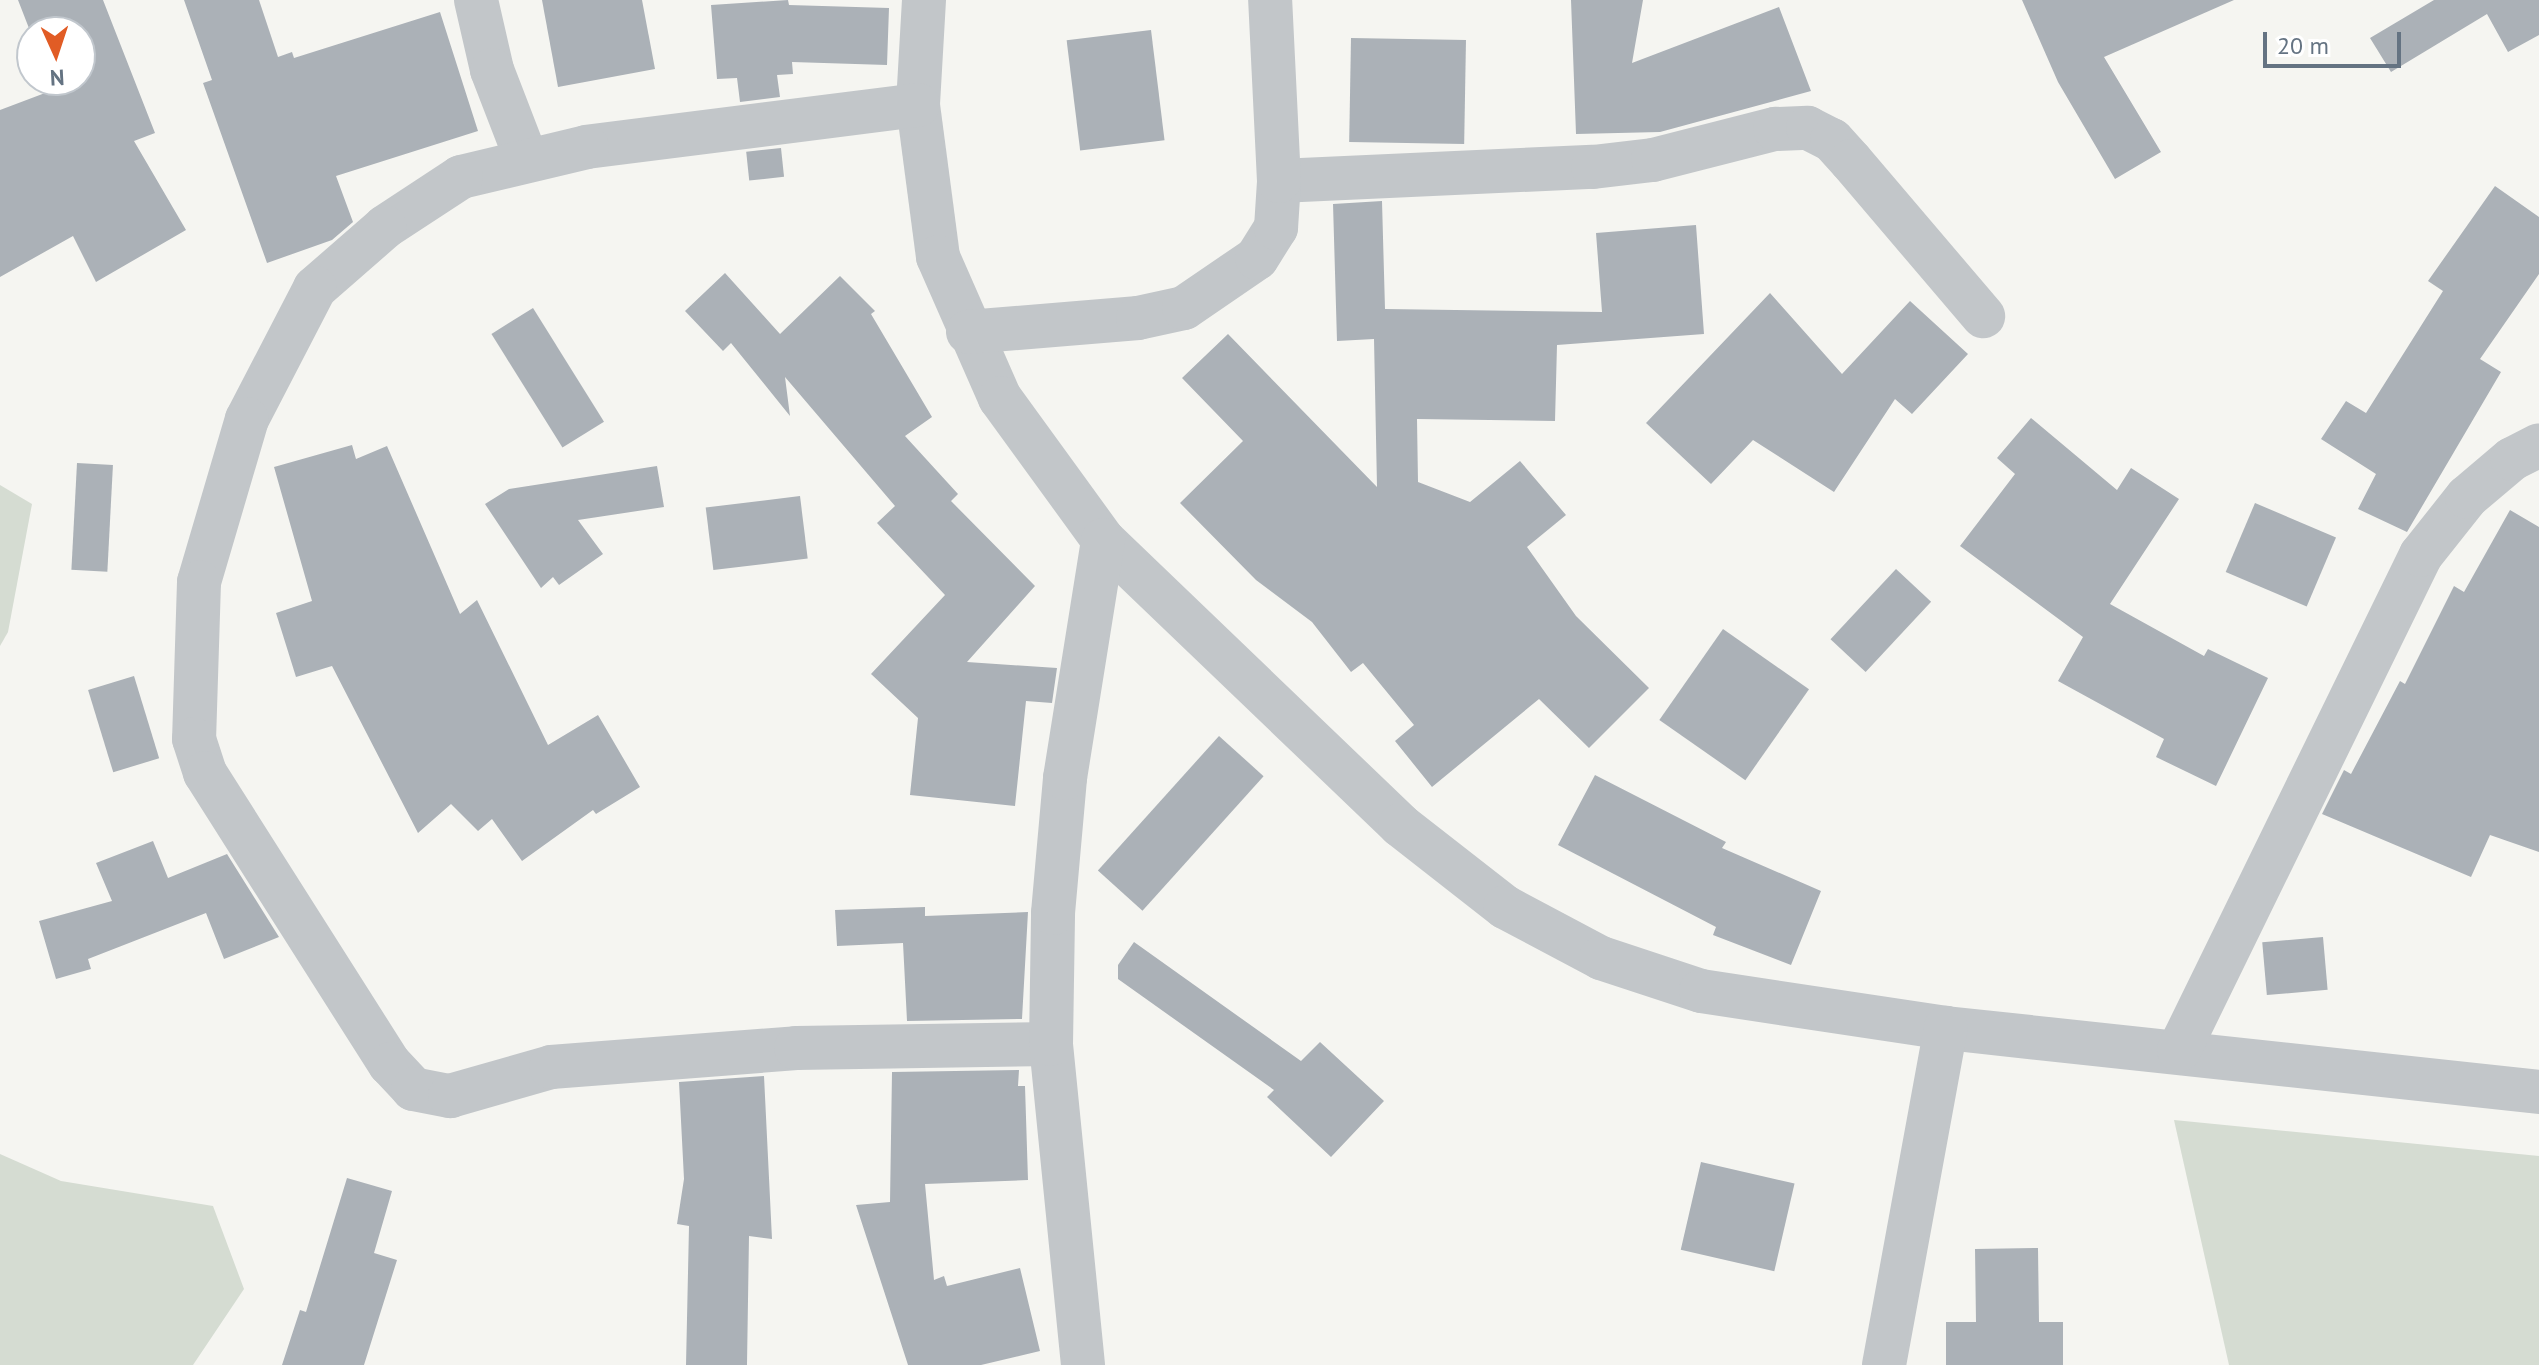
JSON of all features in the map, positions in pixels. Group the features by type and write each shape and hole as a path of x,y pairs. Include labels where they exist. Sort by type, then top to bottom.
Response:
{"street":[{"path":"476,0 492,70 526,158"},
{"path":"924,0 918,105 938,257 968,332 1000,398 1103,540 1400,825 1505,907 1601,958 1701,991 1946,1028 2179,1050 2539,1092"},
{"path":"968,332 1138,318 1184,308 1257,258 1276,228 1279,181 1270,0"},
{"path":"918,105 526,158 461,177 398,218 315,288 247,419 199,582 194,739 205,773 390,1064 413,1089 450,1096 551,1067 796,1048 1051,1044"},
{"path":"1279,181 1593,167 1653,160 1775,129 1808,128 1832,140 1983,316"},
{"path":"2179,1050 2421,555 2467,497 2512,459 2539,445"},
{"path":"1083,1365 1051,1044 1053,913 1065,778 1103,540"},
{"path":"1884,1365 1946,1028"}],"shaded area":[{"path":"0,485 32,504 8,632 0,646"},
{"path":"2174,1120 2539,1156 2539,1365 2229,1365"},
{"path":"0,1154 61,1181 213,1206 244,1289 193,1365 0,1365"}],"building":[{"path":"18,0 103,0 155,133 134,141 186,230 96,282 73,236 0,277 0,110 37,96 96,96 96,16 24,16"},
{"path":"184,0 259,0 278,57 292,52 294,58 440,12 478,131 336,176 353,222 332,240 267,263 203,83 212,80"},
{"path":"542,0 642,0 655,69 558,87"},
{"path":"788,0 789,5 889,8 887,65 792,62 793,74 777,75 780,97 740,102 737,78 717,79 711,5"},
{"path":"1571,0 1643,0 1632,63 1779,7 1811,91 1660,132 1576,134"},
{"path":"2022,0 2234,0 2104,57 2161,152 2115,179 2058,82"},
{"path":"2434,0 2539,0 2539,35 2508,52 2487,14 2391,72 2370,38"},
{"path":"1151,30 1165,140 1080,151 1067,40"},
{"path":"1351,38 1466,40 1464,144 1349,142"},
{"path":"781,148 784,177 749,180 746,152"},
{"path":"2495,186 2539,217 2539,274 2480,359 2501,372 2407,532 2358,509 2376,474 2321,439 2346,401 2366,413 2443,291 2428,281"},
{"path":"1382,201 1385,309 1602,312 1596,233 1696,225 1704,334 1557,345 1555,421 1417,419 1418,482 1470,502 1520,461 1566,515 1527,547 1576,616 1649,688 1589,748 1539,699 1432,787 1395,741 1414,725 1363,663 1351,672 1312,622 1256,580 1180,503 1243,441 1182,378 1228,334 1377,487 1374,339 1337,341 1333,204"},
{"path":"725,273 780,334 840,276 875,311 871,314 932,417 905,436 958,494 951,501 1035,586 967,662 1057,668 1052,703 1026,701 1015,806 910,795 918,718 871,674 945,595 877,523 895,506 785,377 790,416 731,343 723,351 685,311"},
{"path":"1770,293 1842,374 1910,301 1968,354 1912,414 1895,399 1834,492 1753,440 1711,484 1646,423"},
{"path":"533,308 604,422 562,448 491,334"},
{"path":"2031,418 2117,490 2131,468 2179,499 2110,604 2204,656 2208,649 2268,678 2216,786 2156,757 2164,739 2058,681 2083,637 1960,546 2015,474 1997,458"},
{"path":"352,445 356,459 387,446 460,614 477,600 548,745 598,715 640,787 596,814 593,810 522,861 492,819 478,831 451,804 418,833 332,666 296,677 276,613 312,601 274,467"},
{"path":"77,463 113,465 107,572 71,570"},
{"path":"657,466 664,507 578,520 603,554 559,585 553,577 541,588 485,504 509,489"},
{"path":"800,496 808,559 713,570 706,508"},
{"path":"2255,503 2336,537 2307,606 2226,572"},
{"path":"2510,510 2539,527 2539,852 2490,835 2471,877 2322,814 2344,770 2351,774 2400,681 2405,684 2454,586 2464,592"},
{"path":"1896,569 1931,602 1866,672 1831,639"},
{"path":"1723,629 1809,689 1745,780 1659,720"},
{"path":"134,676 159,758 113,772 88,690"},
{"path":"1219,736 1264,776 1142,911 1098,871"},
{"path":"1595,775 1726,842 1722,848 1821,891 1791,965 1713,935 1716,927 1558,845"},
{"path":"153,841 168,878 227,854 279,937 224,959 206,913 88,959 91,969 56,979 39,921 112,901 96,863"},
{"path":"925,907 925,916 1028,912 1022,1019 907,1021 903,943 837,946 835,910"},
{"path":"2323,937 2328,990 2267,995 2262,942"},
{"path":"1134,942 1301,1061 1320,1042 1384,1101 1331,1157 1267,1097 1274,1090 1118,979 1118,965"},
{"path":"1019,1070 1018,1086 1025,1086 1028,1180 925,1184 934,1280 944,1276 947,1286 1020,1268 1040,1351 981,1365 908,1365 856,1205 890,1202 892,1072"},
{"path":"764,1076 772,1239 749,1236 747,1365 686,1365 689,1226 677,1224 684,1179 679,1082"},
{"path":"1701,1162 1795,1184 1774,1271 1681,1250"},
{"path":"347,1178 392,1191 374,1253 397,1260 364,1365 282,1365 300,1310 306,1312"},
{"path":"2038,1248 2039,1322 2063,1322 2063,1365 1946,1365 1946,1322 1976,1322 1975,1249"}]}
